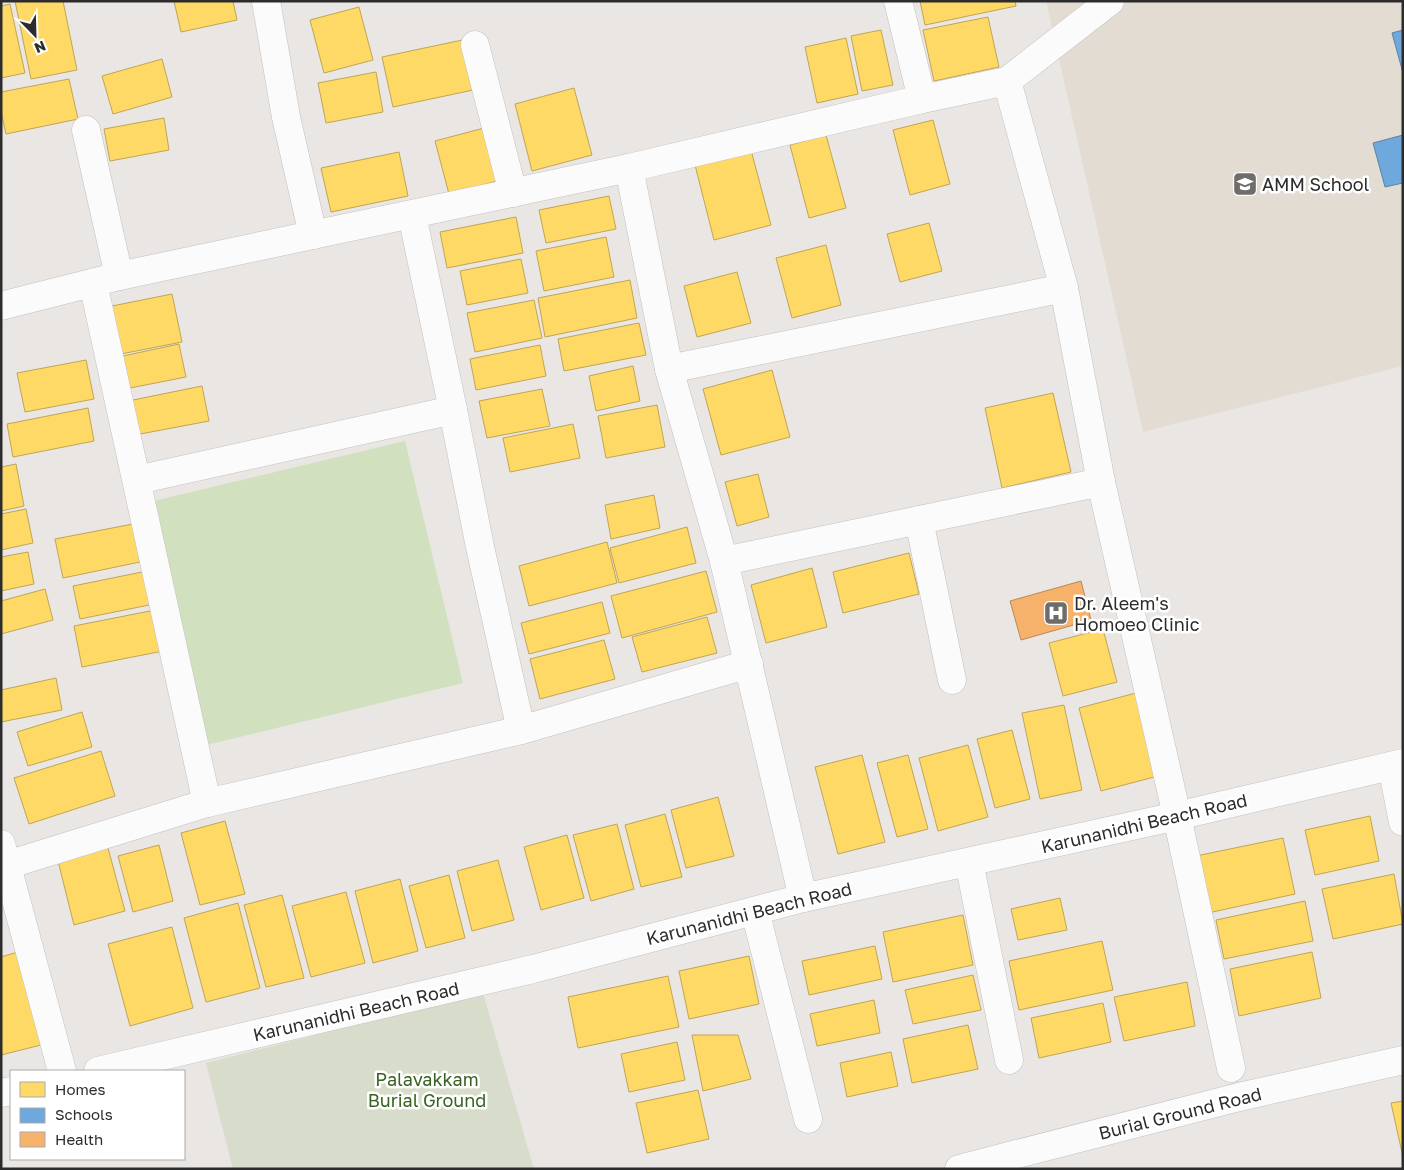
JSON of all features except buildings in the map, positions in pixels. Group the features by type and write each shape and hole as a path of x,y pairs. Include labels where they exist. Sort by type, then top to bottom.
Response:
{"street":[{"path":"266,1 286,117 312,235"},
{"path":"898,1 922,99"},
{"path":"1,306 119,276 629,168 922,99 1007,82 1110,1"},
{"path":"475,45 513,193"},
{"path":"1007,82 1064,288 1101,482 1177,816 1231,1068"},
{"path":"86,130 119,276"},
{"path":"629,168 669,369 724,561 803,898"},
{"path":"412,215 480,547 521,730"},
{"path":"94,283 207,803"},
{"path":"669,369 1064,288"},
{"path":"137,480 453,410"},
{"path":"724,561 1101,482"},
{"path":"919,520 952,680"},
{"path":"62,1070 4,854 207,803 521,730 749,664"},
{"path":"1397,764 1403,822"},
{"name":"Karunanidhi Beach Road","path":"102,1070 524,971 803,898 1177,816 1397,764"},
{"path":"969,862 1008,1060"},
{"path":"755,911 808,1119"},
{"name":"Burial Ground Road","path":"958,1169 1239,1097 1403,1060"}],"shaded area":[{"name":"AMM School","path":"1046,1 1403,1 1403,366 1143,432"}],"green space":[{"path":"405,441 463,683 198,747 141,504"},
{"name":"Palavakkam Burial Ground","path":"483,993 534,1169 233,1169 206,1063"}],"place":[{"name":"AMM School","path":"1245,184"},
{"name":"Dr. Aleem's Homoeo Clinic","path":"1056,613"}]}
